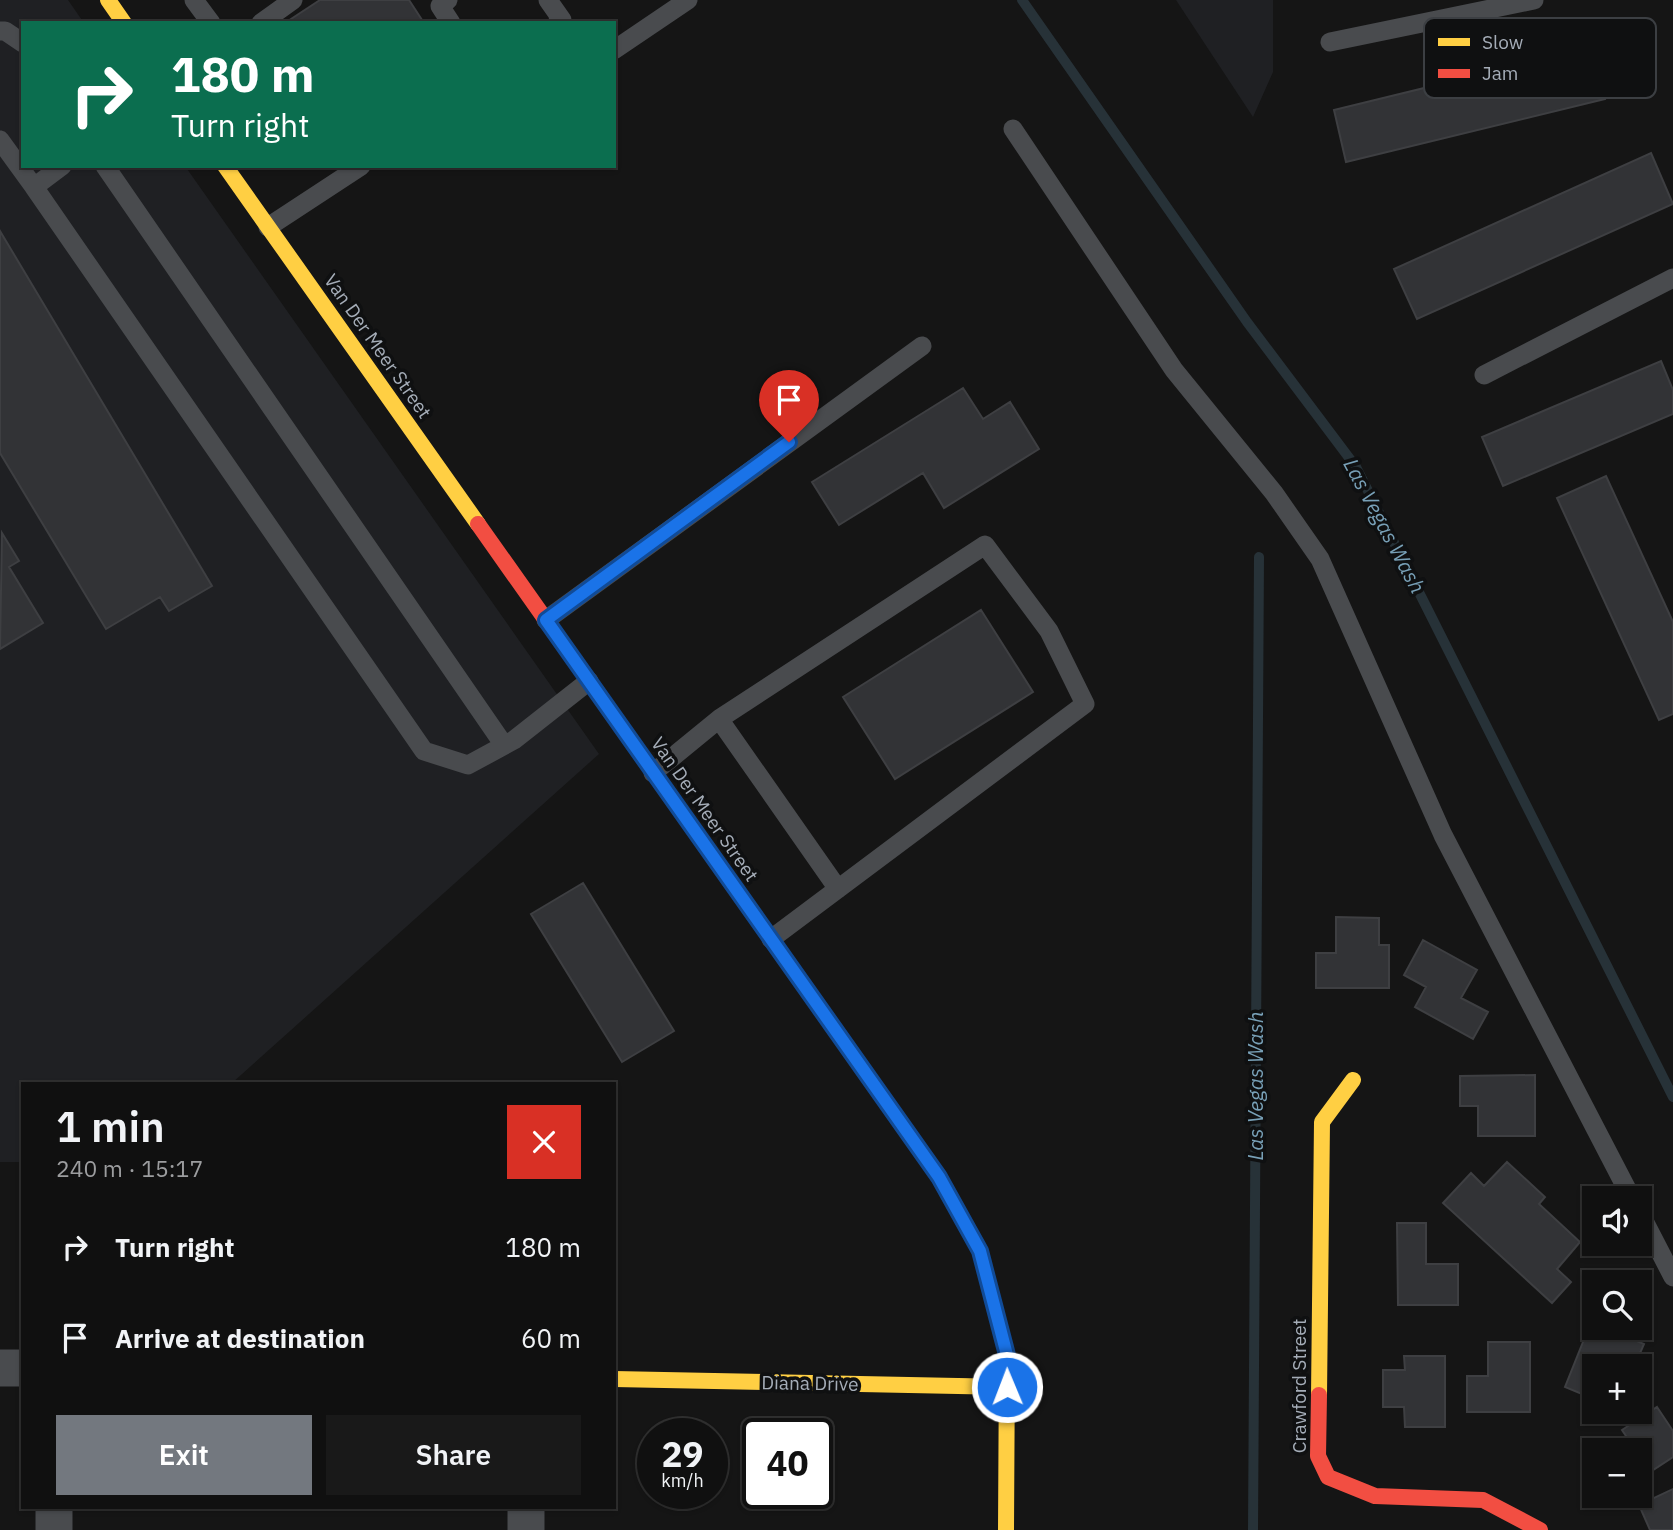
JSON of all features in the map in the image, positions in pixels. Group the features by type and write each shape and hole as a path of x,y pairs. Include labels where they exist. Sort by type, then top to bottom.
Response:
{"street":[{"path":"108,0 123,21"},
{"name":"Van Der Meer Street","path":"226,168 939,1177 980,1251 1007,1355 1006,1530"},
{"name":"Crawford Street","path":"1353,1080 1322,1122 1318,1457 1328,1477 1375,1496 1483,1500 1540,1530"},
{"path":"0,1368 21,1368"},
{"name":"Diana Drive","path":"616,1379 1007,1387"},
{"path":"54,1509 54,1530"},
{"path":"526,1509 526,1530"}],"lane":[{"path":"194,0 210,21"},
{"path":"264,21 293,0"},
{"path":"448,0 440,6 450,21"},
{"path":"548,0 561,21"},
{"path":"616,49 688,0"},
{"path":"1447,18 1534,0"},
{"path":"1330,42 1424,23"},
{"path":"0,31 5,31 21,42"},
{"path":"1013,129 1174,370 1274,493 1320,559 1443,835 1625,1186"},
{"path":"0,140 424,751 468,765 514,740 589,681"},
{"path":"34,187 59,168"},
{"path":"106,168 504,746"},
{"path":"268,227 358,168"},
{"path":"1485,375 1673,278"},
{"path":"546,620 922,346"},
{"path":"653,773 719,719 985,545 1049,631 1086,704 771,939"},
{"path":"719,719 838,889"},
{"path":"1652,1236 1673,1277"}],"shaded area":[{"path":"0,0 68,0 83,21 21,21 21,168 186,168 599,754 233,1082 21,1082 21,1162 0,1162"},
{"path":"1176,0 1273,0 1273,72 1253,117"}],"building":[{"path":"320,0 409,0 423,21 288,21"},
{"path":"1424,88 1424,98 1605,99 1346,162 1334,110"},
{"path":"1651,153 1673,204 1417,319 1394,269"},
{"path":"0,231 212,586 169,611 160,597 106,629 0,453"},
{"path":"1661,361 1673,390 1673,414 1503,486 1482,437"},
{"path":"963,388 983,419 1010,402 1039,449 944,508 923,473 839,525 812,482"},
{"path":"1606,476 1673,622 1673,714 1659,720 1557,498"},
{"path":"2,533 19,561 9,567 43,623 0,649"},
{"path":"981,610 1033,692 895,779 843,697"},
{"path":"583,883 674,1031 622,1062 531,914"},
{"path":"1336,917 1379,918 1379,945 1389,945 1389,988 1316,988 1316,953 1336,953"},
{"path":"1423,940 1477,970 1461,998 1488,1012 1473,1039 1415,1007 1426,987 1404,975"},
{"path":"1535,1075 1535,1136 1478,1136 1478,1106 1460,1106 1460,1076"},
{"path":"1507,1162 1545,1197 1539,1204 1580,1242 1557,1269 1571,1282 1552,1303 1443,1203 1471,1173 1484,1186"},
{"path":"1397,1223 1426,1223 1426,1264 1458,1264 1458,1305 1398,1305"},
{"path":"1584,1340 1634,1340 1644,1344 1640,1354 1582,1354 1582,1394 1565,1387"},
{"path":"1488,1342 1530,1342 1530,1412 1467,1412 1467,1376 1488,1376"},
{"path":"1404,1356 1445,1356 1445,1427 1405,1427 1404,1407 1383,1407 1383,1370 1405,1370"},
{"path":"1657,1407 1673,1431 1673,1457 1652,1471 1652,1438 1627,1438 1622,1430 1631,1424 1652,1424 1652,1410"},
{"path":"1673,1489 1673,1530 1650,1530 1640,1508 1652,1508 1652,1499"}],"waterway":[{"name":"Las Vegas Wash","path":"1022,0 1247,322 1356,467 1673,1097"},
{"name":"Las Vegas Wash","path":"1253,1530 1259,557"}],"traffic: slow":[{"path":"108,0 123,21"},
{"path":"226,168 478,524"},
{"path":"798,977 939,1177 980,1251 1007,1355 1006,1530"},
{"path":"1319,1395 1322,1122 1353,1080"},
{"path":"616,1379 1007,1387"}],"traffic: jam":[{"path":"478,524 798,977"},
{"path":"1319,1395 1318,1456 1328,1477 1375,1496 1483,1500 1540,1530"}],"route":[{"path":"789,442 546,620 939,1177 980,1251 1007,1355 1007,1387"}]}
